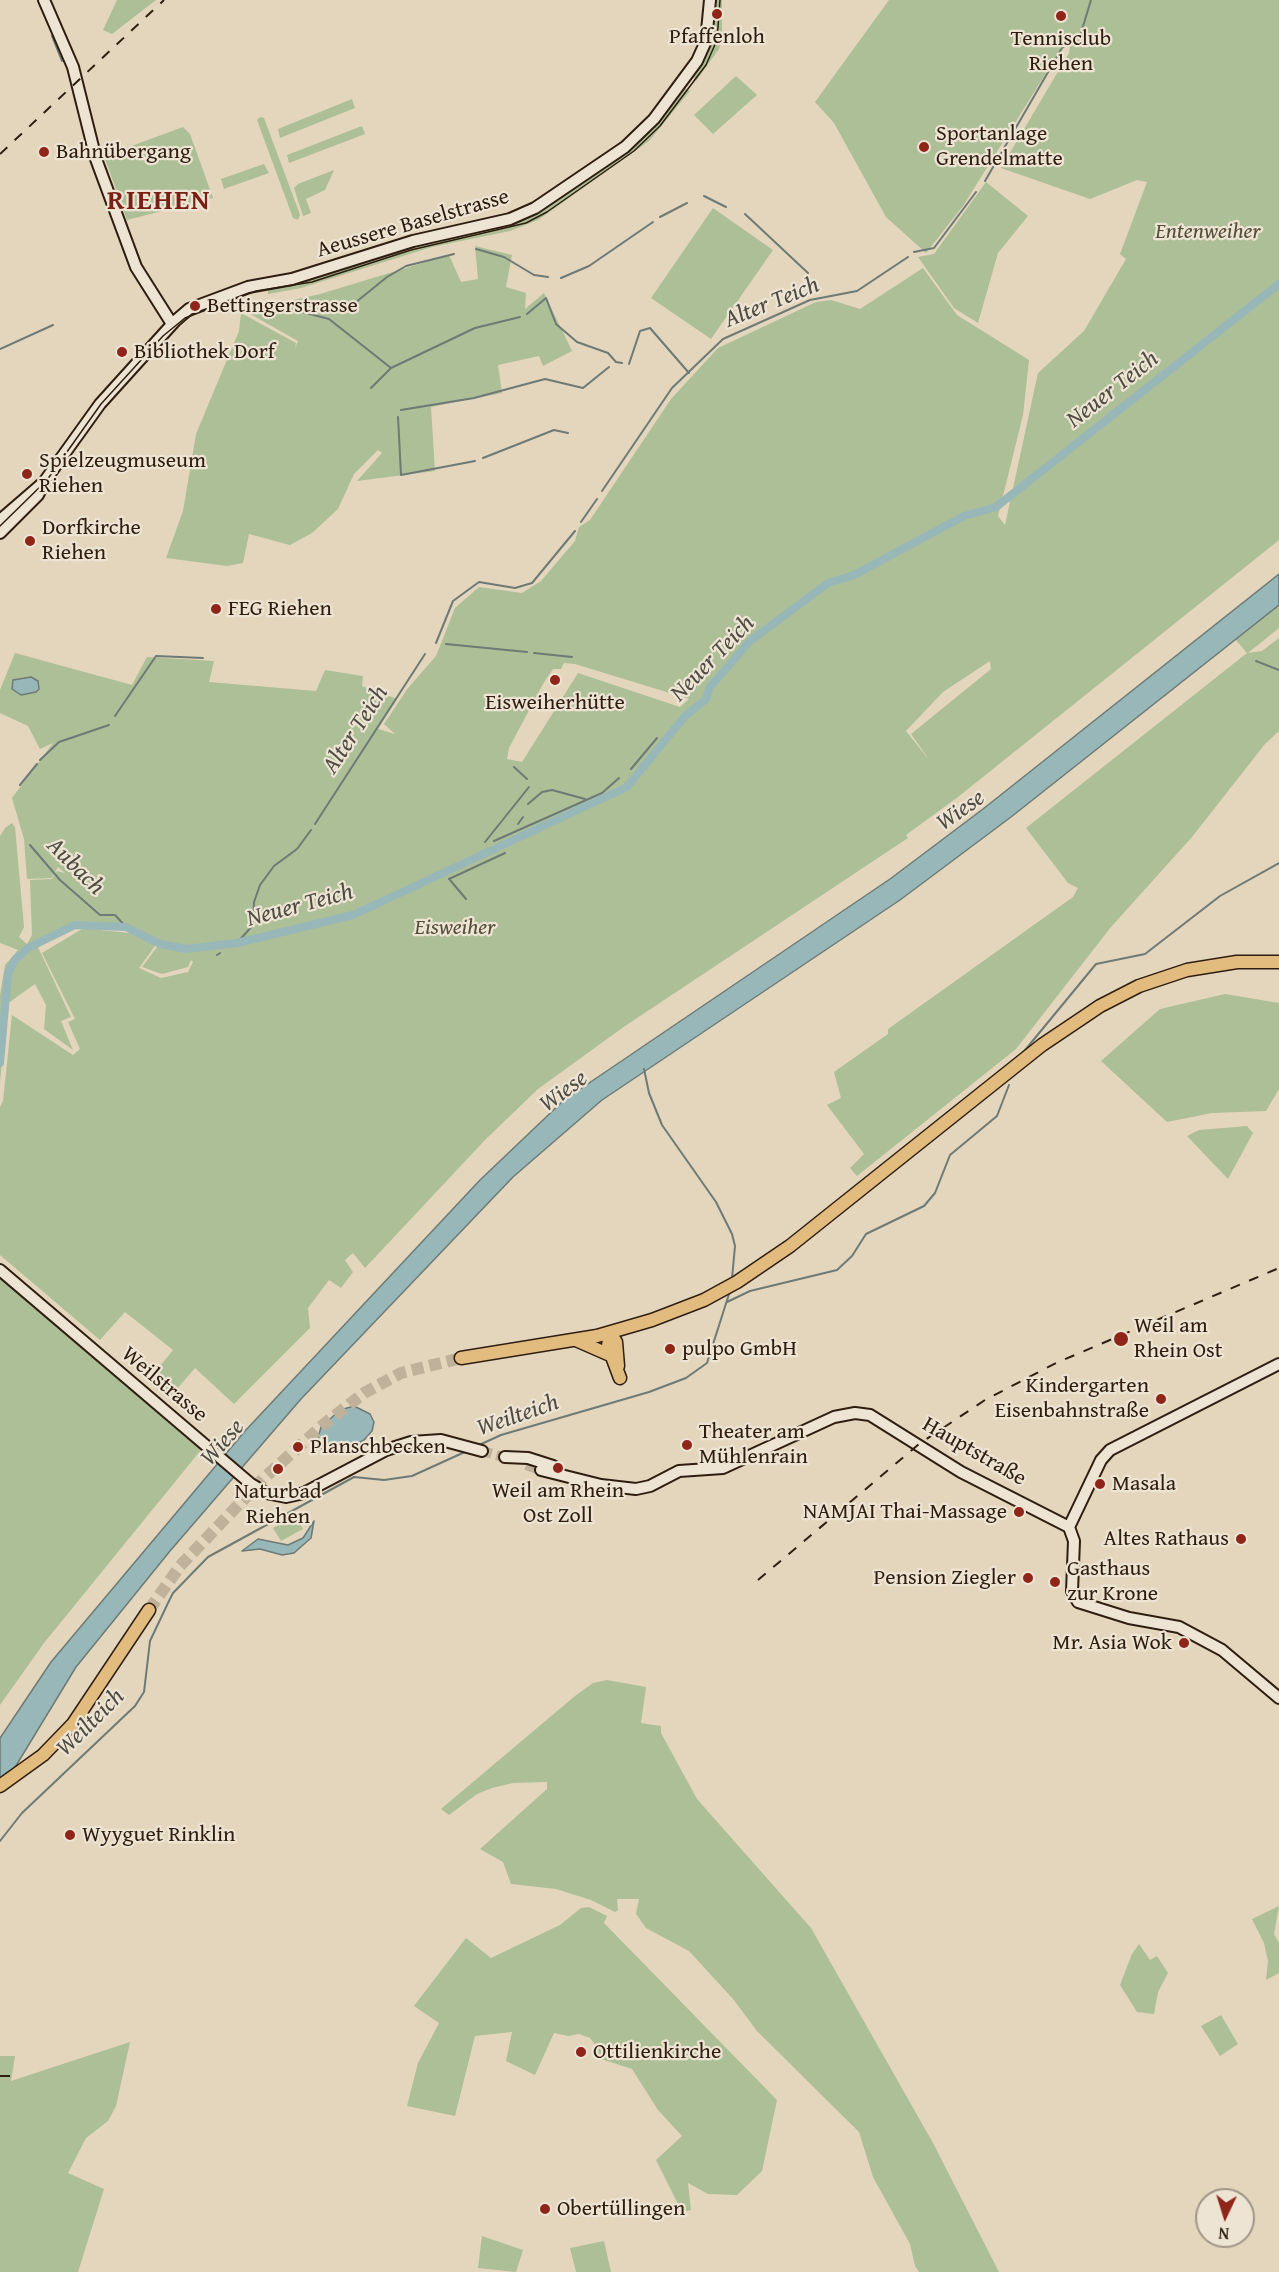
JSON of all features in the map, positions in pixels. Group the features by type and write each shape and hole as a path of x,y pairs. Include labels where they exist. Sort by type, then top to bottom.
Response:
{"main road":[{"path":"461,1358 577,1341 610,1333 688,1306 731,1286 790,1246 1017,1065 1105,1003 1162,977 1195,969 1237,963 1279,962"},
{"path":"614,1355 636,1325"},
{"path":"610,1333 608,1340 619,1374"},
{"path":"577,1341 614,1355"},
{"path":"0,1786 43,1755 80,1715 149,1610"}],"street":[{"path":"44,0 76,74 96,159 136,267 172,324"},
{"name":"Aeussere Baselstrasse","path":"44,482 100,404 172,324 196,306 248,287 292,279 412,241 510,219 535,208 625,147 654,119 683,81 702,49 707,31 710,0"},
{"path":"0,520 44,482"},
{"path":"0,534 33,502 44,482"},
{"name":"Weilstrasse","path":"0,1270 248,1482 266,1493 293,1496 310,1491 399,1445 434,1440 476,1449"},
{"path":"1279,1364 1110,1450 1101,1460 1069,1527 1074,1541 1072,1591 1075,1600 1104,1612 1179,1627 1190,1632 1222,1650 1279,1698"},
{"name":"Hauptstraße","path":"541,1470 614,1488 643,1488 679,1471 723,1468 827,1420 862,1413 879,1418 961,1472 1069,1527"},
{"name":"Hauptstraße","path":"526,1465 503,1457 528,1458 555,1467 572,1477"}],"green space":[{"path":"117,0 156,0 112,34 103,30"},
{"path":"716,0 722,0 722,39 719,49 696,81 692,76 715,23"},
{"path":"889,0 1279,0 1279,540 958,797 906,835 908,838 625,1026 538,1089 485,1140 365,1268 353,1253 345,1260 353,1272 341,1288 329,1280 308,1308 310,1328 234,1404 195,1368 170,1397 148,1381 173,1350 125,1312 100,1340 0,1255 0,1107 3,1101 12,1015 73,1055 80,1049 68,1022 75,1019 42,953 82,929 90,929 140,934 155,946 139,968 161,978 188,972 193,962 191,960 188,967 162,974 142,967 157,947 137,928 114,925 75,924 37,945 71,1017 61,1021 73,1050 44,1029 46,1005 35,984 7,1004 0,1083 0,995 5,965 18,950 0,943 0,836 5,828 12,823 15,827 24,927 19,937 27,944 32,935 30,880 52,879 57,871 65,873 58,867 52,878 27,879 24,839 12,798 53,743 40,749 28,726 0,713 0,690 15,653 132,685 147,657 214,661 209,682 316,691 325,670 363,676 362,686 397,699 378,729 395,734 384,724 408,688 436,656 455,608 479,587 522,593 541,581 575,541 579,527 590,520 671,399 718,348 816,302 831,300 860,309 923,268 957,315 1029,360 1023,415 998,516 1005,525 1038,373 1084,331 1126,259 1120,254 1147,182 1137,180 1090,199 1001,168 1069,53 1071,33 963,206 926,253 886,217 834,123 815,102","holes":["990,661 991,669 911,734 930,761 906,731 943,692","564,663 575,664 689,699 680,707 578,673 522,762 507,759 509,748 543,684 553,669 561,669"]},
{"path":"736,76 757,95 713,134 694,115"},
{"path":"683,87 690,91 649,141 538,220 510,231 432,247 301,288 268,294 268,290 415,243 501,225 636,143"},
{"path":"352,99 355,108 280,138 278,129"},
{"path":"260,117 264,118 289,185 300,215 298,220 293,218 257,120"},
{"path":"362,126 365,134 289,163 287,155"},
{"path":"183,127 190,134 213,198 127,220 104,156"},
{"path":"264,164 269,173 224,189 221,179"},
{"path":"334,170 325,190 306,199 311,213 303,216 294,188 298,184"},
{"path":"986,182 1028,216 998,253 978,323 954,308 918,257 934,254"},
{"path":"713,208 773,250 711,339 651,298"},
{"path":"475,246 512,255 506,287 526,293 525,309 544,293 572,351 543,366 539,356 498,365 502,393 431,407 435,471 357,481 382,453 378,450 354,474 338,509 312,533 290,545 249,534 243,563 227,566 166,558 183,511 196,434 239,331 241,313 296,343 295,348 298,341 245,311 320,294 449,255 461,282 478,279"},
{"path":"1279,605 1279,628 1248,653 1262,651 1279,638 1279,731 1265,744 1192,837 1111,927 1016,1049 857,1176 850,1168 864,1154 827,1105 841,1098 834,1072 888,1034 888,1029 1073,897 1078,888 1068,883 1026,828 1247,653 1235,639"},
{"path":"1225,994 1279,1003 1279,1089 1266,1111 1212,1113 1167,1122 1101,1061 1160,1009"},
{"path":"1247,1126 1253,1133 1228,1179 1187,1136 1199,1130"},
{"path":"0,1270 205,1445 44,1643 0,1705"},
{"path":"295,1515 303,1529 281,1541 273,1528"},
{"path":"607,1680 646,1687 641,1723 661,1726 661,1733 697,1799 811,1928 933,2143 999,2272 919,2272 915,2266 910,2244 873,2177 859,2132 757,2031 733,1999 689,1951 646,1928 636,1914 639,1899 617,1899 618,1910 615,1912 591,1900 556,1889 511,1884 503,1862 480,1849 547,1789 547,1782 513,1783 492,1788 477,1794 449,1815 441,1809 575,1696 593,1683"},
{"path":"1279,1906 1274,1934 1279,1943 1279,1973 1266,1980 1268,1961 1264,1943 1252,1919"},
{"path":"589,1907 607,1916 604,1923 777,2100 762,2171 737,2195 708,2194 688,2183 691,2210 682,2212 656,2160 682,2136 658,2110 632,2069 601,2059 597,2047 590,2038 579,2034 568,2036 554,2033 535,2075 506,2061 512,2032 475,2036 455,2116 407,2106 418,2063 439,2023 414,2006 466,1938 491,1958 560,1925 581,1908"},
{"path":"1139,1944 1150,1960 1157,1956 1168,1973 1158,1992 1154,2014 1137,2012 1120,1985 1132,1954"},
{"path":"1221,2015 1238,2044 1220,2056 1201,2026"},
{"path":"130,2042 116,2106 108,2121 86,2138 68,2173 104,2189 78,2272 0,2272 0,2056 15,2056 11,2081"},
{"path":"482,2236 523,2250 516,2272 478,2268"},
{"path":"604,2241 611,2272 576,2272 570,2248"}],"water":[{"name":"Wiese","path":"1279,574 1279,605 1011,817 900,900 602,1100 513,1177 301,1399 170,1551 76,1667 0,1792 0,1738 51,1662 245,1431 480,1180 564,1100 890,879 983,809"},
{"path":"31,677 38,681 39,689 36,692 21,695 12,689 13,680"},
{"path":"354,1406 370,1414 374,1422 372,1431 364,1440 344,1451 336,1453 324,1451 319,1446 318,1438 321,1427 340,1410"},
{"path":"314,1521 311,1538 294,1553 282,1555 260,1549 242,1551 258,1539 288,1545 303,1538"}],"waterway":[{"name":"Alter Teich","path":"985,181 1062,48 1081,33 1091,0"},
{"path":"52,36 62,61"},
{"name":"Alter Teich","path":"914,252 934,248 976,192"},
{"path":"704,196 726,207"},
{"path":"660,217 687,203"},
{"path":"745,214 808,273"},
{"path":"561,278 589,266 653,222"},
{"path":"476,249 504,257 534,275 548,277"},
{"path":"306,312 345,311 387,277 406,266 454,254"},
{"name":"Alter Teich","path":"602,491 672,388 723,339 810,300 857,291 908,257"},
{"name":"Neuer Teich","path":"0,1063 8,973 15,960 28,948 75,925 126,927 160,944 186,949 237,943 353,915 627,787 685,716 706,699 710,687 750,641 828,583 854,575 964,516 996,507 1279,284"},
{"path":"527,314 546,298 556,324 577,342 608,353 616,362 622,363"},
{"path":"302,312 329,319 391,368 475,328 520,317"},
{"path":"0,349 53,325"},
{"path":"629,364 640,331 650,328 689,373"},
{"path":"401,410 474,398 545,379 583,388 609,367"},
{"path":"371,388 391,368"},
{"path":"398,417 401,475 475,461"},
{"path":"483,458 554,430 568,433"},
{"name":"Alter Teich","path":"581,522 597,499"},
{"name":"Alter Teich","path":"436,643 453,601 479,582 515,588 532,583 575,531"},
{"path":"446,644 527,652"},
{"path":"534,653 572,657"},
{"name":"Alter Teich","path":"315,824 425,654"},
{"path":"115,716 156,656 203,658"},
{"path":"1256,661 1279,670"},
{"name":"Neuer Teich","path":"680,718 684,717"},
{"path":"40,760 59,742 109,725"},
{"path":"631,769 657,738"},
{"path":"20,785 37,764"},
{"path":"514,767 527,779"},
{"path":"494,841 602,793 619,778"},
{"path":"485,842 529,787"},
{"path":"528,804 542,792 552,790 585,799"},
{"path":"518,824 523,817"},
{"name":"Alter Teich","path":"237,943 253,925 254,902 260,885 274,866 297,849 311,830"},
{"name":"Aubach","path":"30,845 60,880 100,915 115,915 126,927"},
{"path":"449,879 505,853"},
{"path":"1021,1055 1096,964 1145,954 1220,896 1279,863"},
{"path":"450,880 466,899"},
{"name":"Weilteich","path":"644,1069 649,1093 662,1125 716,1202 732,1234 735,1246 732,1279"},
{"path":"727,1302 750,1291 837,1270 852,1256 866,1234 924,1206 935,1193 950,1155 997,1116 1009,1085"},
{"name":"Weilteich","path":"477,1446 501,1435 649,1392 686,1378 707,1363 730,1291"},
{"name":"Weilteich","path":"0,1841 22,1813 135,1706 144,1692 150,1641 168,1603 173,1593 208,1557 354,1477 384,1480 412,1476 467,1451"}],"tunnel":[{"path":"149,1610 180,1566 263,1479 323,1425 364,1393 401,1373 461,1358"},
{"path":"482,1451 500,1456"},
{"path":"526,1465 541,1470"}],"tram line":[{"path":"0,526 47,480 101,404 163,336 185,318 256,291 312,282 411,250 526,223 547,212 634,151 660,126 706,65 717,40 720,0"}],"railway":[{"path":"0,154 164,0"},
{"path":"758,1580 919,1444 985,1400 1056,1363 1279,1268"},
{"path":"0,2076 12,2076"}],"place":[{"name":"Pfaffenloh","path":"717,14"},
{"name":"Tennisclub Riehen","path":"1061,16"},
{"name":"Sportanlage Grendelmatte","path":"924,147"},
{"name":"Bahnübergang","path":"44,152"},
{"name":"Bettingerstrasse","path":"195,306"},
{"name":"Bibliothek Dorf","path":"122,352"},
{"name":"Spielzeugmuseum Riehen","path":"27,474"},
{"name":"Dorfkirche Riehen","path":"30,541"},
{"name":"FEG Riehen","path":"216,609"},
{"name":"Eisweiherhütte","path":"555,680"},
{"name":"Weil am Rhein Ost","path":"1121,1339"},
{"name":"pulpo GmbH","path":"670,1349"},
{"name":"Kindergarten Eisenbahnstraße","path":"1161,1399"},
{"name":"Theater am Mühlenrain","path":"687,1445"},
{"name":"Planschbecken","path":"298,1447"},
{"name":"Weil am Rhein Ost Zoll","path":"558,1468"},
{"name":"Naturbad Riehen","path":"278,1469"},
{"name":"Masala","path":"1100,1484"},
{"name":"NAMJAI Thai-Massage","path":"1019,1512"},
{"name":"Altes Rathaus","path":"1241,1539"},
{"name":"Pension Ziegler","path":"1028,1578"},
{"name":"Gasthaus zur Krone","path":"1055,1582"},
{"name":"Mr. Asia Wok","path":"1184,1643"},
{"name":"Wyyguet Rinklin","path":"70,1835"},
{"name":"Ottilienkirche","path":"581,2052"},
{"name":"Obertüllingen","path":"545,2209"}],"district":[{"name":"RIEHEN","path":"159,202"}],"park label":[{"name":"Entenweiher","path":"1208,232"},
{"name":"Eisweiher","path":"455,928"}]}
